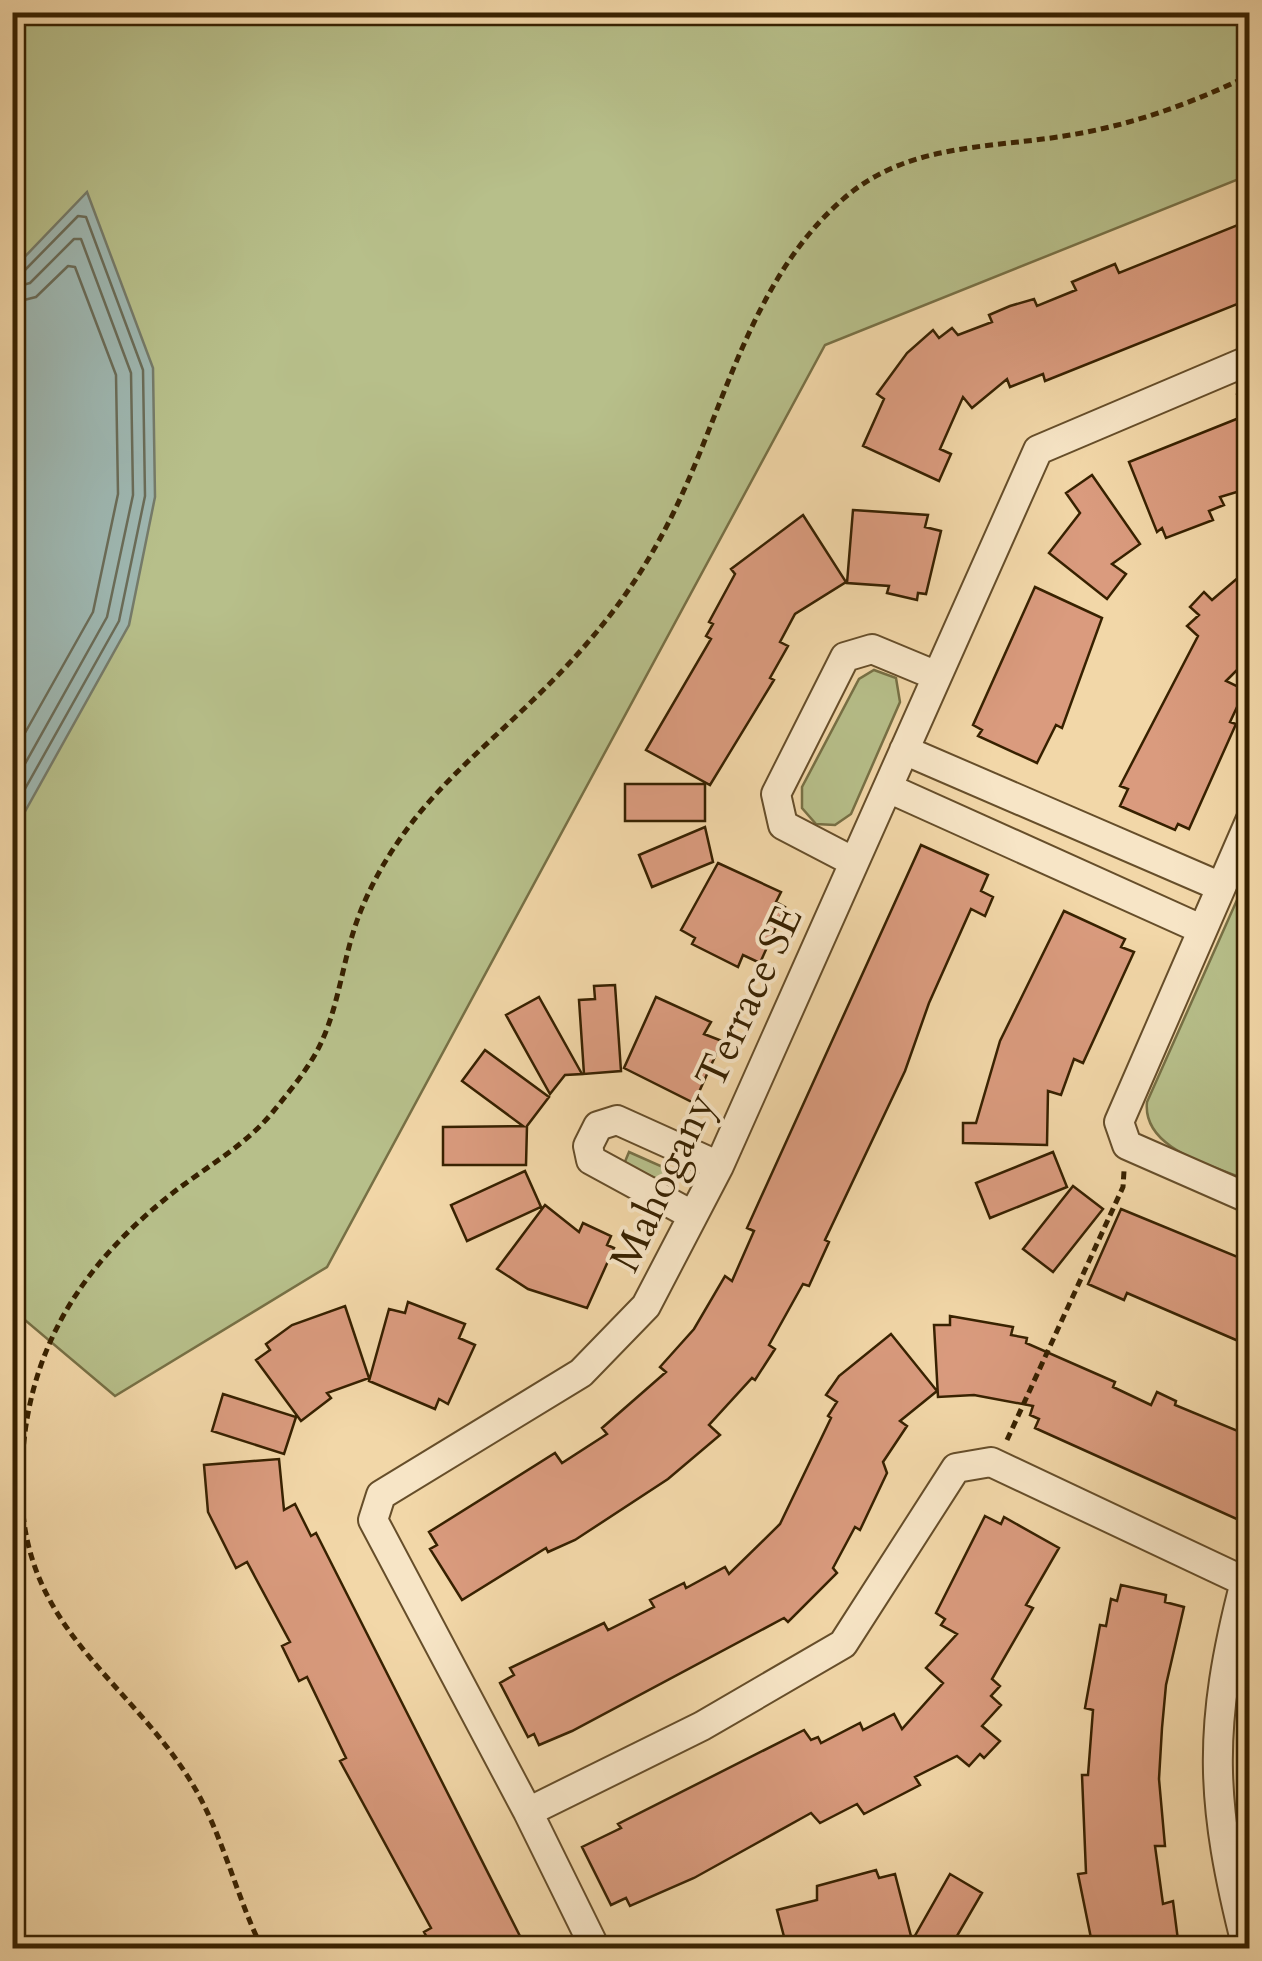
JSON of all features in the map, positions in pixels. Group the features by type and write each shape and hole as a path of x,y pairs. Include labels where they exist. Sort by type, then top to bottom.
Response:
{"street":[{"name":"Mahogany Terrace SE","path":"595,1948 528,1812 373,1520 381,1495 582,1373 646,1306 719,1166 1038,450 1240,364"},
{"path":"854,862 783,825 776,794 844,657 872,649 938,676"},
{"path":"904,750 1220,886"},
{"path":"888,788 1201,929"},
{"path":"1250,821 1119,1122 1127,1145 1250,1199"},
{"path":"692,1216 590,1160 588,1146 598,1126 617,1120 719,1166"},
{"path":"528,1812 702,1726 844,1644 956,1468 990,1462 1247,1583 1217,1716 1216,1793 1238,1864 1247,1948"}],"path":[{"path":"262,1948 196,1790 178,1762 63,1627 36,1568 22,1503 22,1462 34,1389 58,1318 85,1278 123,1237 165,1198 260,1128 291,1090 318,1049 358,919 401,838 472,755 580,653 622,601 676,510 747,336 770,293 792,255 844,198 886,170 924,156 969,145 1069,136 1118,125 1170,109 1250,75"},
{"path":"1240,364 1250,433"},
{"path":"990,1462 1011,1435 1123,1187 1127,1145"}],"green space":[{"path":"12,13 1249,13 1249,175 825,345 327,1267 115,1396 13,1310"},
{"path":"874,670 896,678 900,702 851,814 835,825 816,824 802,808 802,787 859,679"},
{"path":"1249,873 1249,1181 1200,1162 1168,1144 1148,1119 1147,1102"},
{"path":"629,1152 672,1171 666,1183 624,1164"}],"water":[{"path":"87,192 153,368 155,497 129,625 13,833 13,269"}],"building":[{"path":"1250,220 1250,299 1045,381 1043,374 1010,387 1007,379 972,408 963,397 940,449 951,454 939,481 863,446 884,399 877,394 907,353 933,330 939,338 952,328 958,335 992,322 989,315 1010,306 1034,299 1037,306 1076,290 1072,282 1115,264 1119,273"},
{"path":"1239,418 1250,454 1250,488 1220,497 1224,505 1209,511 1213,520 1166,538 1162,528 1157,532 1129,462"},
{"path":"1092,475 1140,544 1112,564 1126,574 1107,599 1049,553 1080,513 1066,493"},
{"path":"853,510 928,515 925,527 941,531 926,594 918,593 917,600 887,593 889,586 847,583"},
{"path":"803,515 846,582 795,614 780,642 788,646 770,678 774,680 710,785 646,750 711,639 706,636 713,624 709,622 735,574 731,569"},
{"path":"1240,576 1250,588 1250,657 1226,681 1245,690 1230,722 1236,724 1189,829 1178,824 1175,830 1120,806 1128,789 1120,786 1198,636 1187,626 1199,615 1190,607 1204,592 1212,600"},
{"path":"1035,587 1102,618 1062,728 1056,725 1037,763 978,736 982,730 973,725"},
{"path":"625,784 705,784 705,821 625,821"},
{"path":"705,827 713,862 652,887 639,855"},
{"path":"921,845 988,875 981,891 993,897 985,916 971,909 929,1003 905,1071 825,1240 829,1242 809,1286 803,1284 769,1345 775,1349 755,1380 752,1378 709,1425 720,1435 668,1479 575,1540 548,1552 546,1548 462,1600 430,1549 437,1545 429,1532 555,1453 562,1463 607,1434 602,1428 666,1372 660,1367 694,1329 725,1276 732,1281 754,1231 747,1228"},
{"path":"718,863 781,892 776,902 785,907 760,963 743,955 738,967 692,944 695,938 681,930"},
{"path":"1064,911 1125,939 1121,947 1134,952 1083,1063 1074,1059 1061,1095 1048,1091 1047,1145 963,1143 963,1123 976,1123 1000,1041"},
{"path":"615,985 621,1071 584,1074 579,1000 595,999 594,986"},
{"path":"539,997 582,1074 565,1075 550,1094 506,1015"},
{"path":"656,997 711,1022 704,1034 722,1041 694,1103 624,1068"},
{"path":"485,1050 549,1097 527,1126 526,1165 443,1165 443,1127 523,1126 462,1081"},
{"path":"1053,1152 1067,1187 990,1218 976,1183"},
{"path":"525,1171 541,1207 467,1241 451,1205"},
{"path":"1073,1186 1103,1209 1053,1272 1023,1249"},
{"path":"545,1205 579,1232 583,1223 611,1236 607,1245 614,1248 587,1308 528,1289 497,1269"},
{"path":"1121,1209 1250,1262 1250,1346 1127,1293 1124,1300 1088,1284"},
{"path":"408,1302 465,1324 459,1338 475,1345 448,1404 439,1399 435,1409 369,1381 389,1309 405,1313"},
{"path":"345,1306 369,1378 327,1393 331,1398 301,1421 256,1360 270,1350 266,1344 292,1325"},
{"path":"950,1316 1013,1327 1011,1335 1027,1338 1026,1343 1115,1382 1113,1387 1151,1405 1157,1392 1176,1401 1175,1405 1250,1436 1250,1525 1035,1428 1039,1419 1030,1415 1033,1406 974,1395 938,1397 934,1325 950,1325"},
{"path":"891,1334 937,1391 900,1421 907,1426 883,1462 887,1473 860,1530 855,1527 833,1568 837,1573 788,1622 784,1618 572,1731 539,1745 534,1734 528,1737 500,1683 514,1675 510,1668 604,1623 608,1630 654,1607 650,1600 684,1583 686,1588 725,1567 729,1574 780,1524 837,1402 826,1395 839,1376"},
{"path":"223,1394 296,1417 284,1454 212,1431"},
{"path":"279,1459 284,1510 295,1504 311,1536 316,1533 526,1948 433,1948 424,1932 431,1928 340,1761 346,1758 307,1677 299,1681 282,1646 290,1642 247,1562 236,1568 208,1512 204,1465"},
{"path":"985,1516 1001,1524 1004,1517 1059,1548 1026,1605 1033,1608 992,1679 1000,1686 991,1696 1001,1705 982,1726 1000,1741 984,1758 980,1754 969,1766 957,1756 915,1777 920,1785 864,1814 857,1804 820,1823 811,1813 694,1878 630,1906 626,1898 611,1905 582,1847 621,1828 618,1824 804,1730 811,1740 818,1737 821,1743 860,1723 863,1730 894,1714 902,1729 943,1683 926,1668 957,1634 941,1625 945,1619 936,1613"},
{"path":"1121,1585 1166,1595 1165,1602 1184,1607 1166,1685 1162,1728 1159,1779 1165,1846 1155,1846 1163,1904 1173,1901 1179,1948 1093,1948 1078,1874 1086,1873 1082,1775 1088,1775 1093,1710 1085,1708 1100,1625 1106,1626 1111,1599 1117,1601"},
{"path":"876,1870 879,1878 895,1874 912,1940 879,1948 787,1948 777,1910 817,1900 817,1886"},
{"path":"950,1874 982,1893 950,1948 908,1948"}]}
